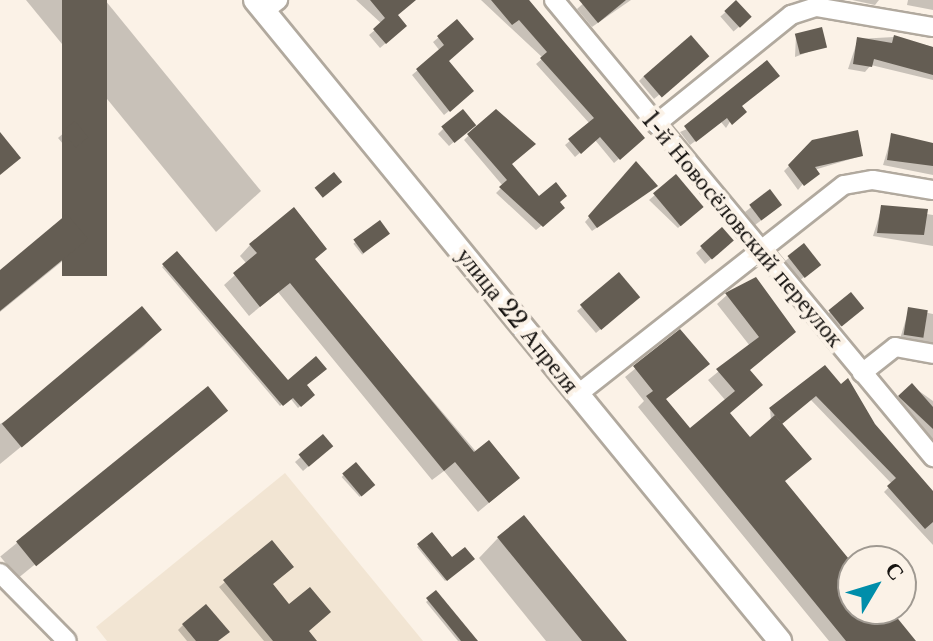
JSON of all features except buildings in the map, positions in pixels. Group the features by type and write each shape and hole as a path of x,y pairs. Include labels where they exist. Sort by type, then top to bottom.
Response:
{"main road":[{"name":"улица 22 Апреля","path":"266,4 780,641"}],"street":[{"name":"1-й Новосёловский переулок","path":"554,0 933,457"},
{"path":"656,124 791,15 816,7 933,27"},
{"path":"578,394 759,245 844,185 873,180 933,190"},
{"path":"862,373 895,347 933,354"},
{"path":"0,573 67,641"}],"shaded area":[{"path":"285,473 423,641 107,641 96,627"}]}
